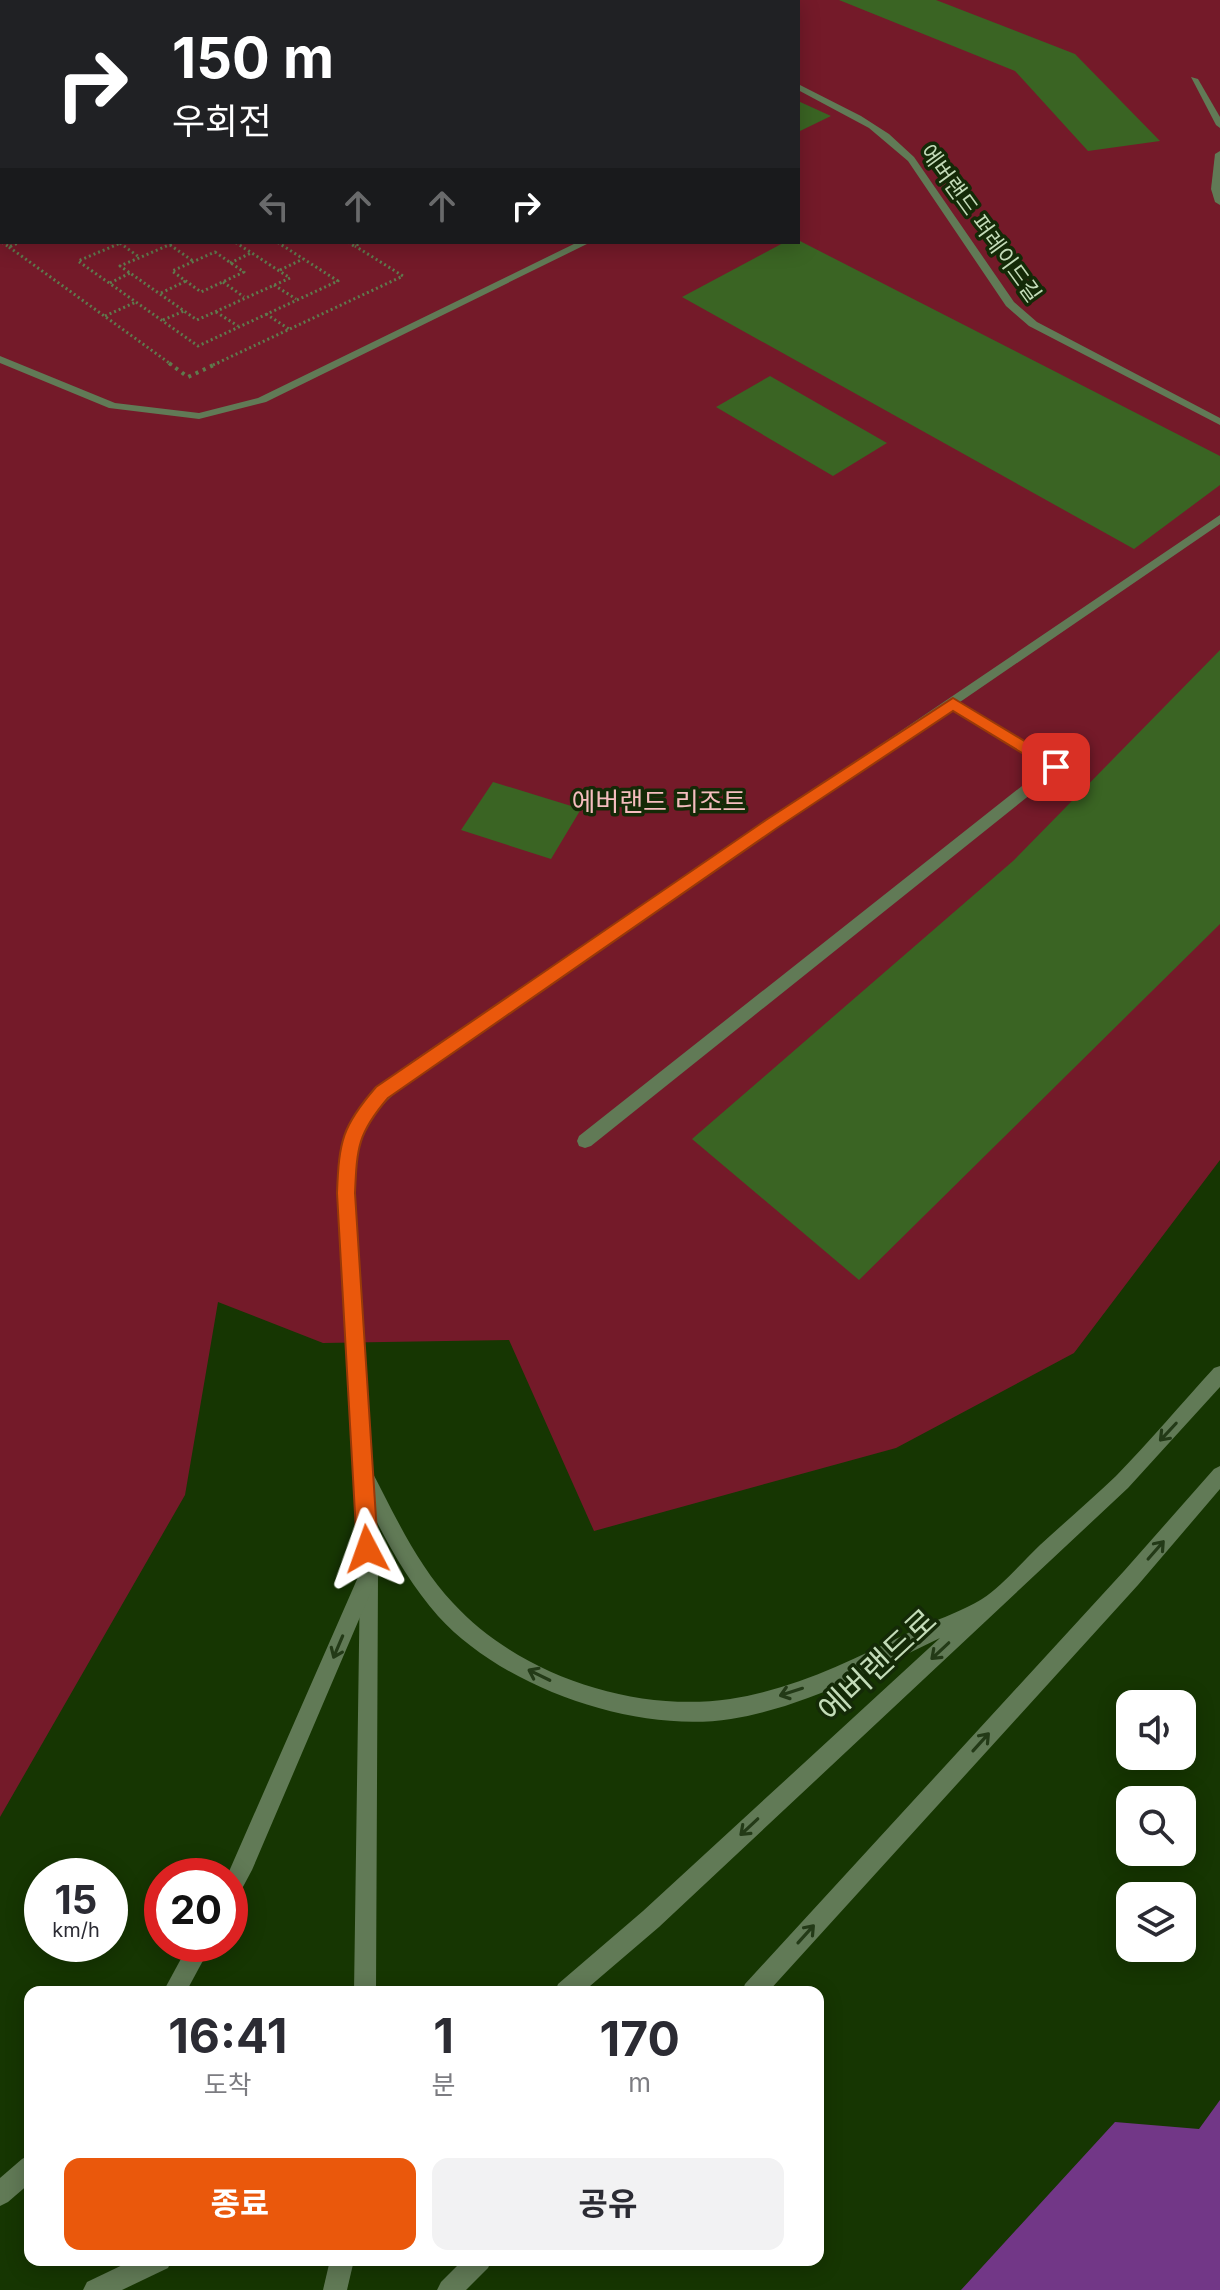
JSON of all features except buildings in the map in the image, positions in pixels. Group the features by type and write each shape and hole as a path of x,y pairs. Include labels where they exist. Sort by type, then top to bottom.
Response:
{"street":[{"path":"1194,79 1220,125"},
{"name":"에버랜드 퍼레이드길","path":"800,88 872,124 911,159 1010,304 1033,324 1220,422"},
{"path":"1220,154 1216,189 1220,202"},
{"path":"0,359 113,406 199,416 262,400 582,244"},
{"path":"365,1986 369,1575 346,1193 347,1157 358,1121 382,1093 415,1068 953,704 1220,519"},
{"path":"585,1141 1056,767 953,704"},
{"name":"에버랜드로","path":"573,1986 651,1919 1122,1482 1220,1374"},
{"path":"362,1470 395,1536 447,1610 493,1652 548,1680 599,1699 659,1710 728,1710 797,1691 991,1604"},
{"path":"758,1986 1121,1589 1220,1475"},
{"path":"247,1858 369,1575"},
{"path":"177,1986 191,1962"},
{"path":"0,2194 24,2172"},
{"path":"95,2290 147,2266"},
{"path":"335,2290 341,2266"},
{"path":"449,2290 474,2266"}],"path":[{"path":"5,244 188,377 403,276 352,244"},
{"path":"9,247 16,244"},
{"path":"120,244 78,261 198,346 338,281 281,244"},
{"path":"123,244 140,257"},
{"path":"194,262 170,245 120,266 197,320 290,278 238,244"},
{"path":"355,246 359,244"},
{"path":"215,252 244,272 201,292 172,271 194,262 215,252"},
{"path":"230,263 252,253"},
{"path":"279,270 303,259"},
{"path":"109,283 131,273"},
{"path":"160,293 186,281"},
{"path":"222,282 245,298"},
{"path":"274,285 297,300"},
{"path":"104,316 136,302"},
{"path":"162,321 184,311"},
{"path":"216,311 239,327"},
{"path":"266,314 290,329"}],"green space":[{"name":"에버랜드 리조트","path":"800,0 1220,0 1220,1160 1074,1353 896,1448 594,1531 509,1340 323,1343 218,1302 185,1495 0,1817 0,244 800,244"}],"shaded area":[{"path":"1220,2100 1220,2290 961,2290 1115,2122 1199,2129"}],"route":[{"path":"367,1549 346,1193 347,1157 358,1121 382,1093 771,824 953,704 1056,767"}]}
